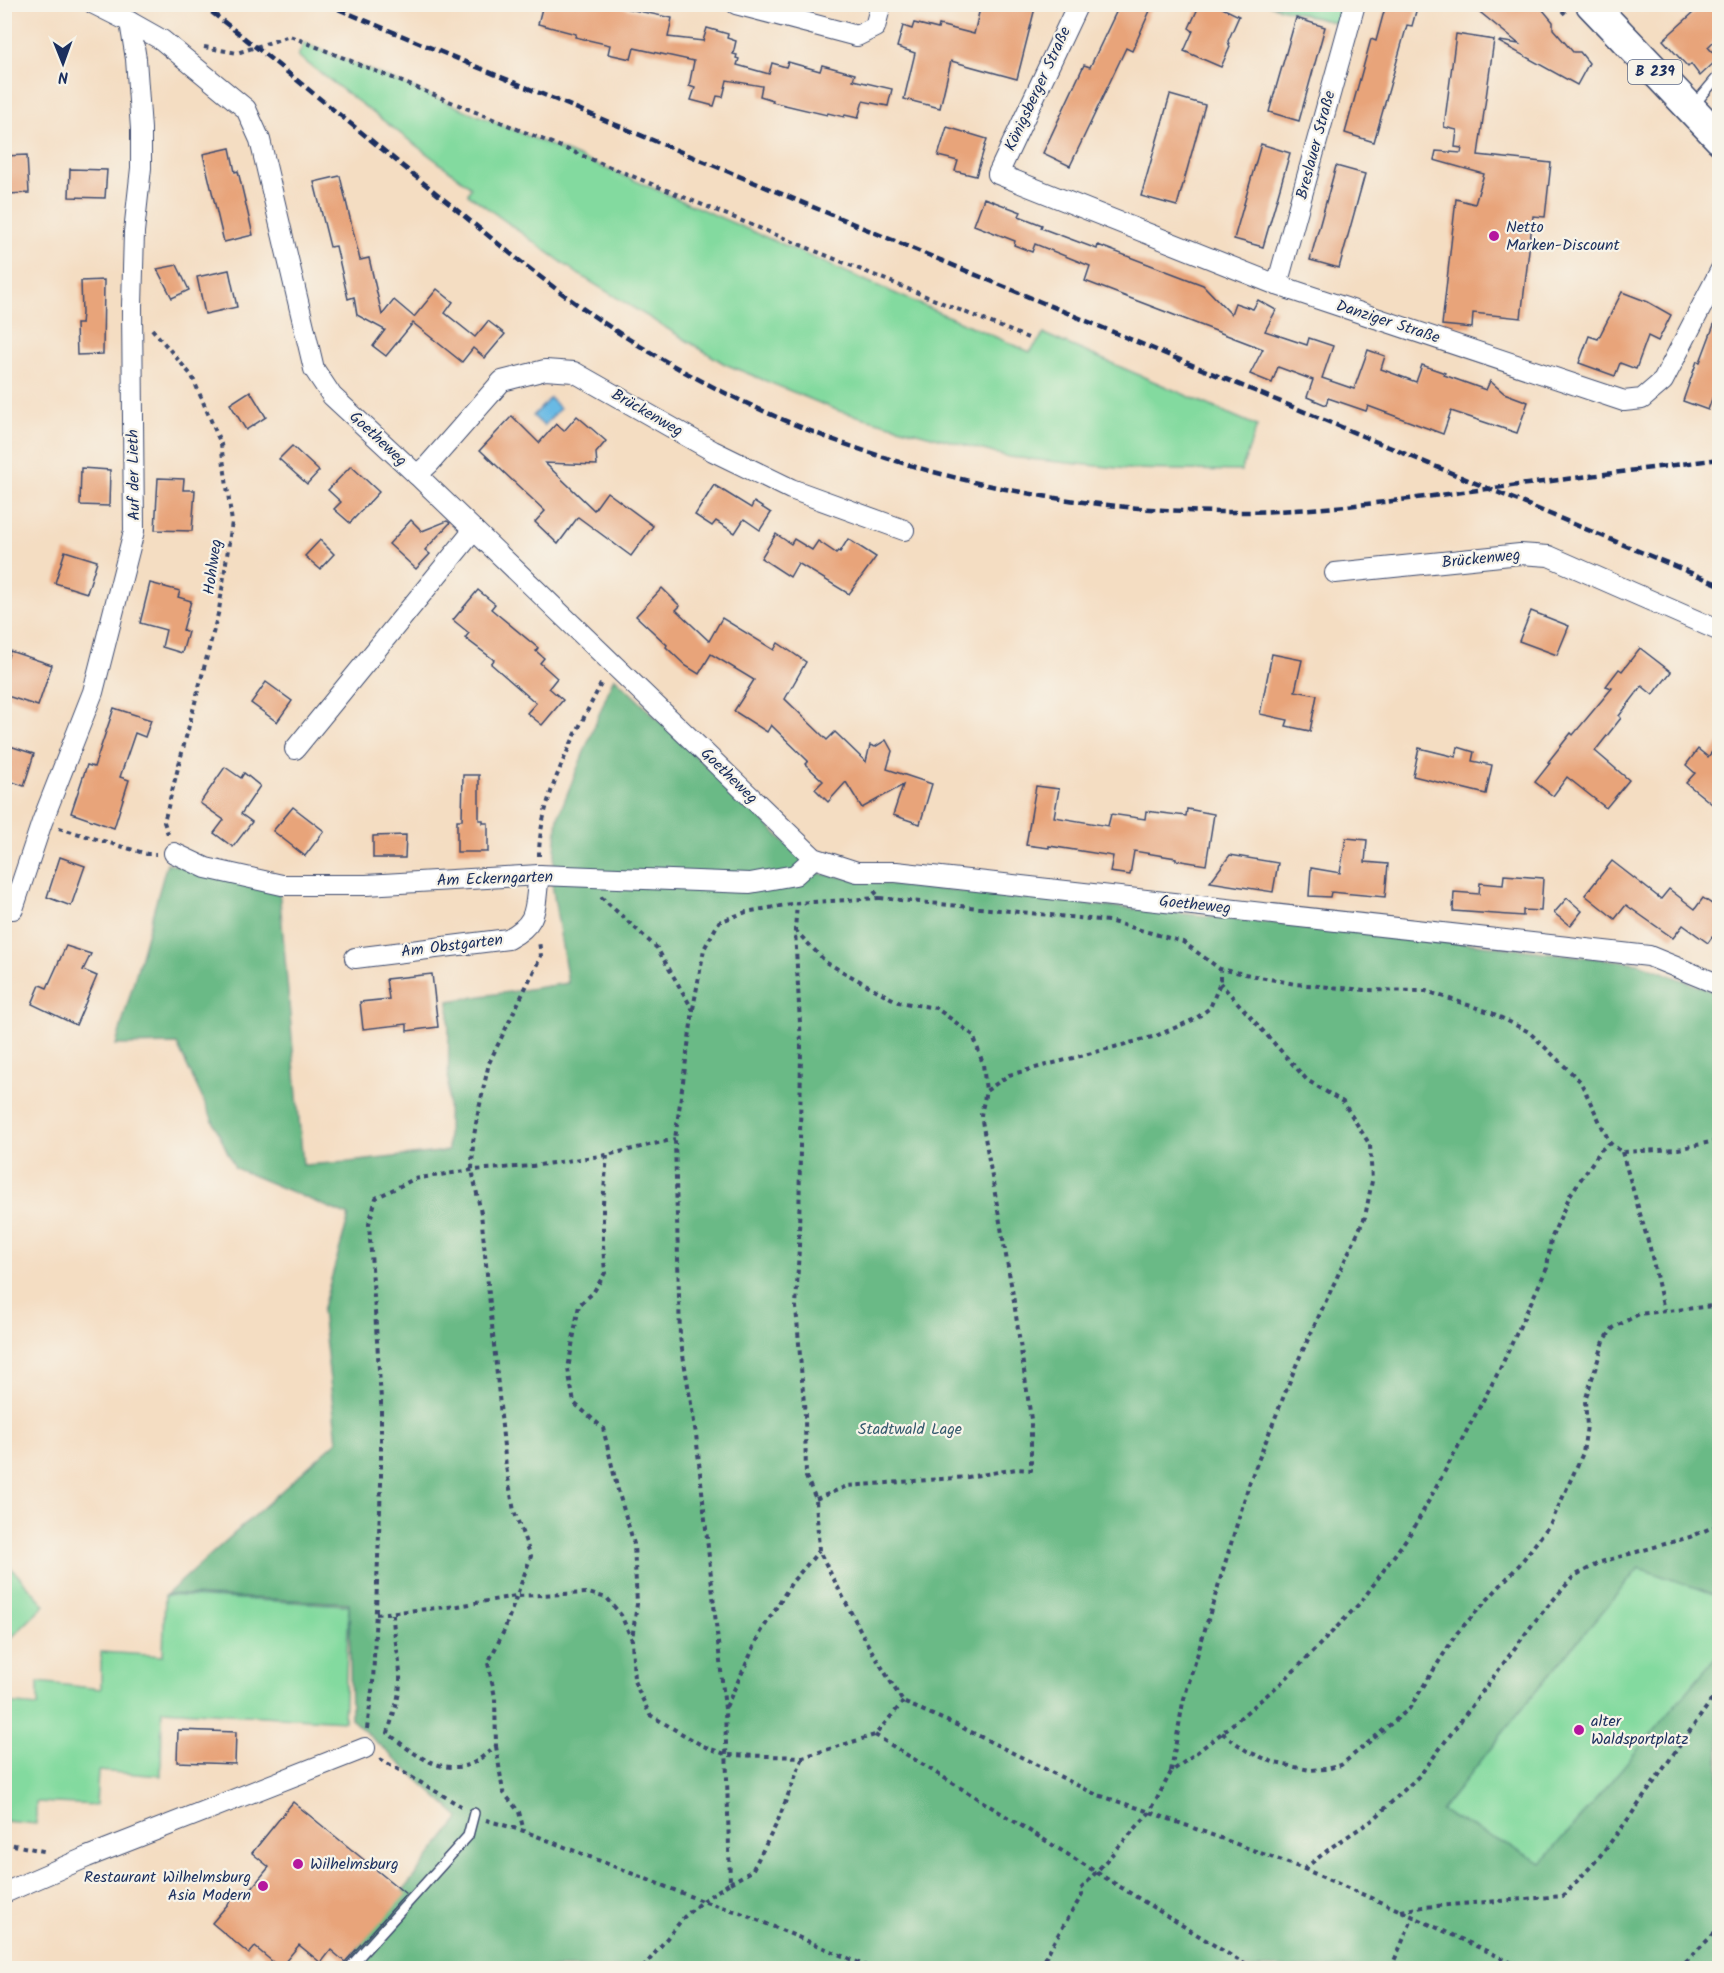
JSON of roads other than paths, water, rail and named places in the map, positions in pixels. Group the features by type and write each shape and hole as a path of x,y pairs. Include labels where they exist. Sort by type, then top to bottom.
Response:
{"main road":[{"name":"B 239","path":"1591,4 1719,139"}],"street":[{"name":"Goetheweg","path":"94,4 162,40 246,109 260,140 314,369 332,396 814,858 857,872 896,872 1648,956 1719,985"},
{"path":"736,4 857,36 875,27 881,4"},
{"name":"Königsberger Straße","path":"998,174 1078,4"},
{"name":"Breslauer Straße","path":"1277,285 1355,4"},
{"name":"Auf der Lieth","path":"13,909 42,822 93,692 134,531 132,306 134,232 141,168 141,129 136,59 130,22"},
{"name":"Danziger Straße","path":"998,174 1277,285 1624,401 1642,399 1663,381 1719,271"},
{"name":"Brückenweg","path":"417,475 502,381 545,370 574,372 713,451 791,489 904,530"},
{"path":"295,749 474,530"},
{"name":"Brückenweg","path":"1335,573 1520,554 1549,556 1719,631"},
{"name":"Am Eckerngarten","path":"174,853 206,868 282,885 366,885 539,875 750,883 795,875 814,858"},
{"name":"Am Obstgarten","path":"356,958 508,939 521,932 533,921 539,875"},
{"path":"4,1893 87,1857 365,1748"}],"lane":[{"path":"1691,109 1719,74"},
{"path":"349,1968 468,1836 474,1813"}],"water":[{"path":"550,398 560,408 544,426 533,416"}],"railway":[{"path":"201,4 524,265 616,331 687,373 762,410 838,442 917,467 997,487 1079,501 1161,510 1244,512 1301,510 1386,502 1720,459"},
{"path":"326,4 1720,585"}],"place":[{"name":"Netto Marken-Discount","path":"1494,236"},
{"name":"alter Waldsportplatz","path":"1579,1730"},
{"name":"Wilhelmsburg","path":"298,1864"},
{"name":"Restaurant Wilhelmsburg Asia Modern","path":"263,1886"}],"park label":[{"name":"Stadtwald Lage","path":"910,1429"}]}
